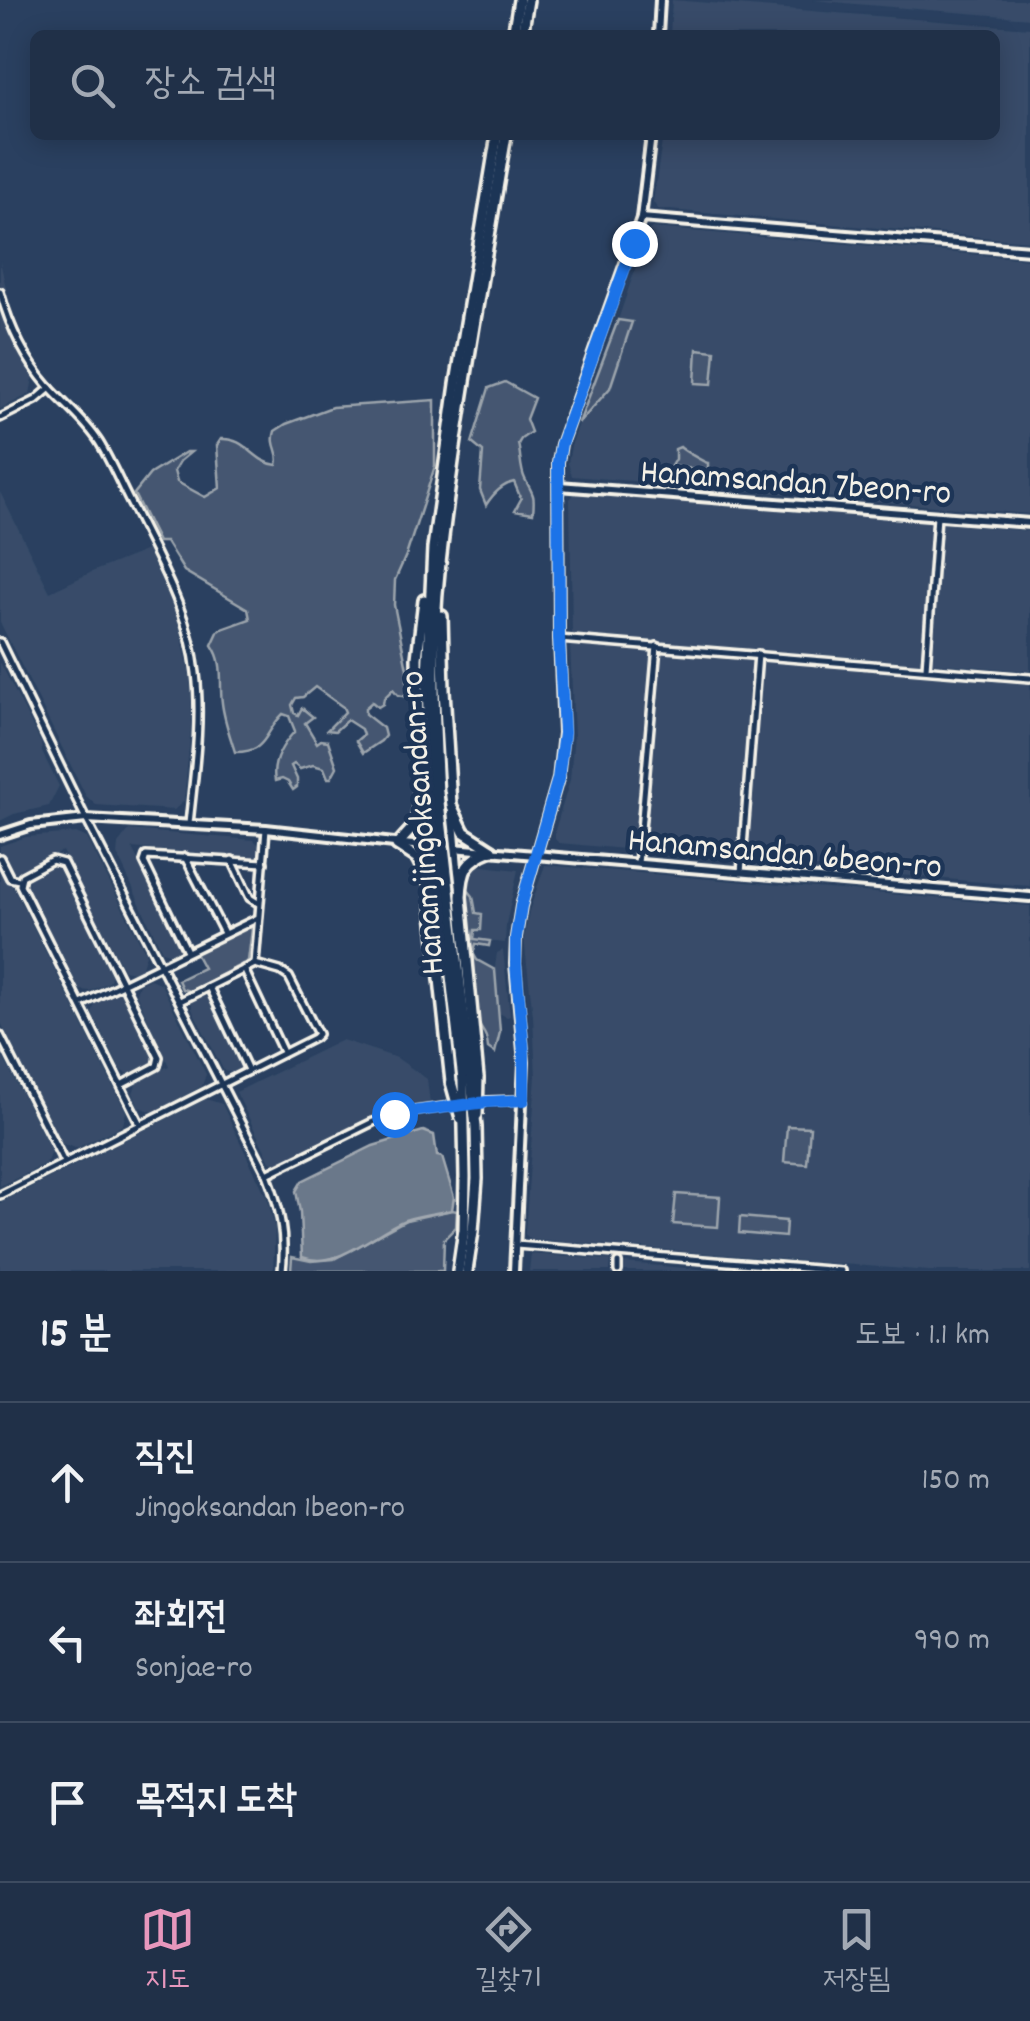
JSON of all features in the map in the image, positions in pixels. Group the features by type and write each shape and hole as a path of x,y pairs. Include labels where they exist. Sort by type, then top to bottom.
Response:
{"highway":[{"path":"514,30 519,0"},
{"path":"523,30 528,0"},
{"path":"489,210 496,140"},
{"name":"Hanamjingoksandan-ro","path":"458,1271 476,1179 476,1128 429,793 427,678 438,547 461,382 489,210 505,140"},
{"path":"438,547 445,573 444,690 461,897"},
{"path":"429,793 416,824 397,845 417,858 440,888"},
{"path":"429,793 426,828 440,888 450,1082 464,1127"},
{"path":"451,805 464,832 492,850"},
{"path":"471,1079 462,877 477,856 492,850"},
{"name":"Hanamjingoksandan-ro","path":"468,1271 464,1127 471,1079"}],"street":[{"path":"658,30 660,0"},
{"path":"514,1271 524,1100 516,937 521,906 558,779 564,733 558,462 641,218 650,140"},
{"path":"641,218 1030,250"},
{"path":"0,292 14,337 32,366 99,442 179,605 197,675 198,720 189,824"},
{"path":"0,418 36,400 50,388"},
{"name":"Hanamsandan 7beon-ro","path":"558,486 1030,523"},
{"path":"926,669 938,516"},
{"path":"559,638 1030,678"},
{"path":"0,642 267,1174 283,1230 282,1271"},
{"path":"638,864 656,646"},
{"path":"741,873 758,654"},
{"name":"Hanamsandan 6beon-ro","path":"0,835 86,819 189,824 1030,898"},
{"path":"255,964 266,829"},
{"path":"187,951 144,858 148,854 264,862"},
{"path":"185,857 224,934"},
{"path":"0,858 10,878 20,880"},
{"path":"121,1085 160,1062 62,863 52,860 22,876 20,885 140,1124"},
{"path":"232,860 250,898 259,904"},
{"path":"80,1004 258,918"},
{"path":"0,1195 318,1034 289,977 255,964 180,1001"},
{"path":"244,969 283,1052"},
{"path":"209,987 248,1070"},
{"path":"0,1035 64,1162"},
{"path":"267,1174 394,1114 524,1100"},
{"path":"516,1245 842,1271"}],"shaded area":[{"path":"672,0 1030,28 1030,241 658,209 653,202 662,140 1000,140 1000,30 670,30"},
{"path":"814,0 1030,0 1030,18 855,4"},
{"path":"652,228 1030,259 1030,514 572,476 568,463 571,446 579,423 610,388 631,322 618,320"},
{"path":"0,261 13,320 33,378 30,394 0,409"},
{"path":"618,320 632,322 610,388 579,423"},
{"path":"697,349 715,351 712,384 695,383"},
{"path":"505,382 534,398 526,419 531,432 518,444 523,475 532,492 533,513 515,510 521,499 514,482 498,490 486,505 480,490 483,452 472,443 489,388"},
{"path":"435,400 435,466 395,580 394,605 407,669 407,697 393,689 383,704 378,707 372,702 365,708 365,714 383,728 385,736 363,753 356,741 363,735 361,729 347,720 335,731 327,730 345,712 343,707 315,687 296,698 292,705 294,713 298,715 302,708 313,717 305,723 317,743 328,741 337,767 328,778 324,768 313,765 300,769 294,764 291,766 297,787 293,790 282,779 275,781 274,774 279,754 295,731 289,716 283,714 260,745 246,751 235,752 226,722 220,666 212,645 219,630 250,619 248,609 184,571 166,542 158,542 134,494 150,474 186,452 191,452 174,471 177,482 205,497 220,488 217,445 221,439 237,442 262,460 277,465 275,431 286,424 332,407"},
{"path":"680,447 708,463 708,471 671,466 675,449"},
{"path":"0,492 50,592 147,550 177,615 190,676 192,716 184,801 174,810 96,805 86,796 0,622"},
{"path":"575,493 933,522 921,663 572,634 570,499"},
{"path":"942,523 1030,531 1030,671 931,663"},
{"path":"570,643 653,653 635,850 559,843 555,839 570,780 574,735"},
{"path":"659,650 753,658 737,861 642,852"},
{"path":"762,659 1030,681 1030,886 745,862"},
{"path":"0,662 59,786 49,806 0,821"},
{"path":"129,830 254,840 259,845 258,855 255,858 132,848 180,946 172,954 162,951 117,854 118,844"},
{"path":"76,833 87,838 146,954 142,967 133,972 124,970 62,851 8,877 126,1112 123,1125 77,1148 62,1144 0,1021 0,846 26,837"},
{"path":"474,865 518,870 505,943 474,940 475,930 480,930 481,914 475,914 468,890 468,876"},
{"path":"545,865 1030,906 1030,1271 929,1271 530,1239 525,1234 536,1076 524,938"},
{"path":"51,866 59,869 112,975 109,982 90,991 80,990 27,886 29,877"},
{"path":"468,890 476,913 482,914 481,930 475,930 474,939 490,941 489,946 476,944 473,953 477,960 495,970 500,1032 495,1053 488,1048 474,1011"},
{"path":"247,926 252,929 248,961 190,991 182,989 178,980 203,968 195,953"},
{"path":"503,950 510,1016 507,1017 499,1013 495,967 497,953"},
{"path":"150,979 161,984 206,1074 202,1086 154,1112 139,1107 133,1093 137,1082 169,1066 136,993 139,984"},
{"path":"117,992 124,995 154,1054 153,1063 130,1074 121,1071 92,1013 95,1004"},
{"path":"207,997 242,1065 235,1073 224,1071 192,1009 192,1002"},
{"path":"342,1040 397,1058 427,1079 430,1104 374,1116 278,1164 270,1161 236,1092"},
{"path":"0,1051 51,1151 46,1164 0,1186"},
{"path":"206,1099 222,1104 268,1200 275,1228 273,1271 0,1271 0,1203"},
{"path":"787,1126 810,1127 807,1164 784,1162"},
{"path":"423,1131 434,1135 437,1156 442,1157 454,1197 452,1210 405,1220 342,1255 315,1260 302,1257 296,1191 302,1181 373,1146"},
{"path":"676,1194 720,1197 718,1227 673,1224"},
{"path":"457,1211 456,1227 444,1239 443,1271 291,1271 292,1257 311,1261 334,1259 406,1220"},
{"path":"740,1217 786,1221 785,1237 739,1233"},
{"path":"531,1254 611,1260 610,1271 529,1271"},
{"path":"624,1263 722,1271 624,1271"}],"route":[{"path":"394,1114 524,1100 516,937 521,906 558,779 564,733 558,462 561,444 634,243"}]}
